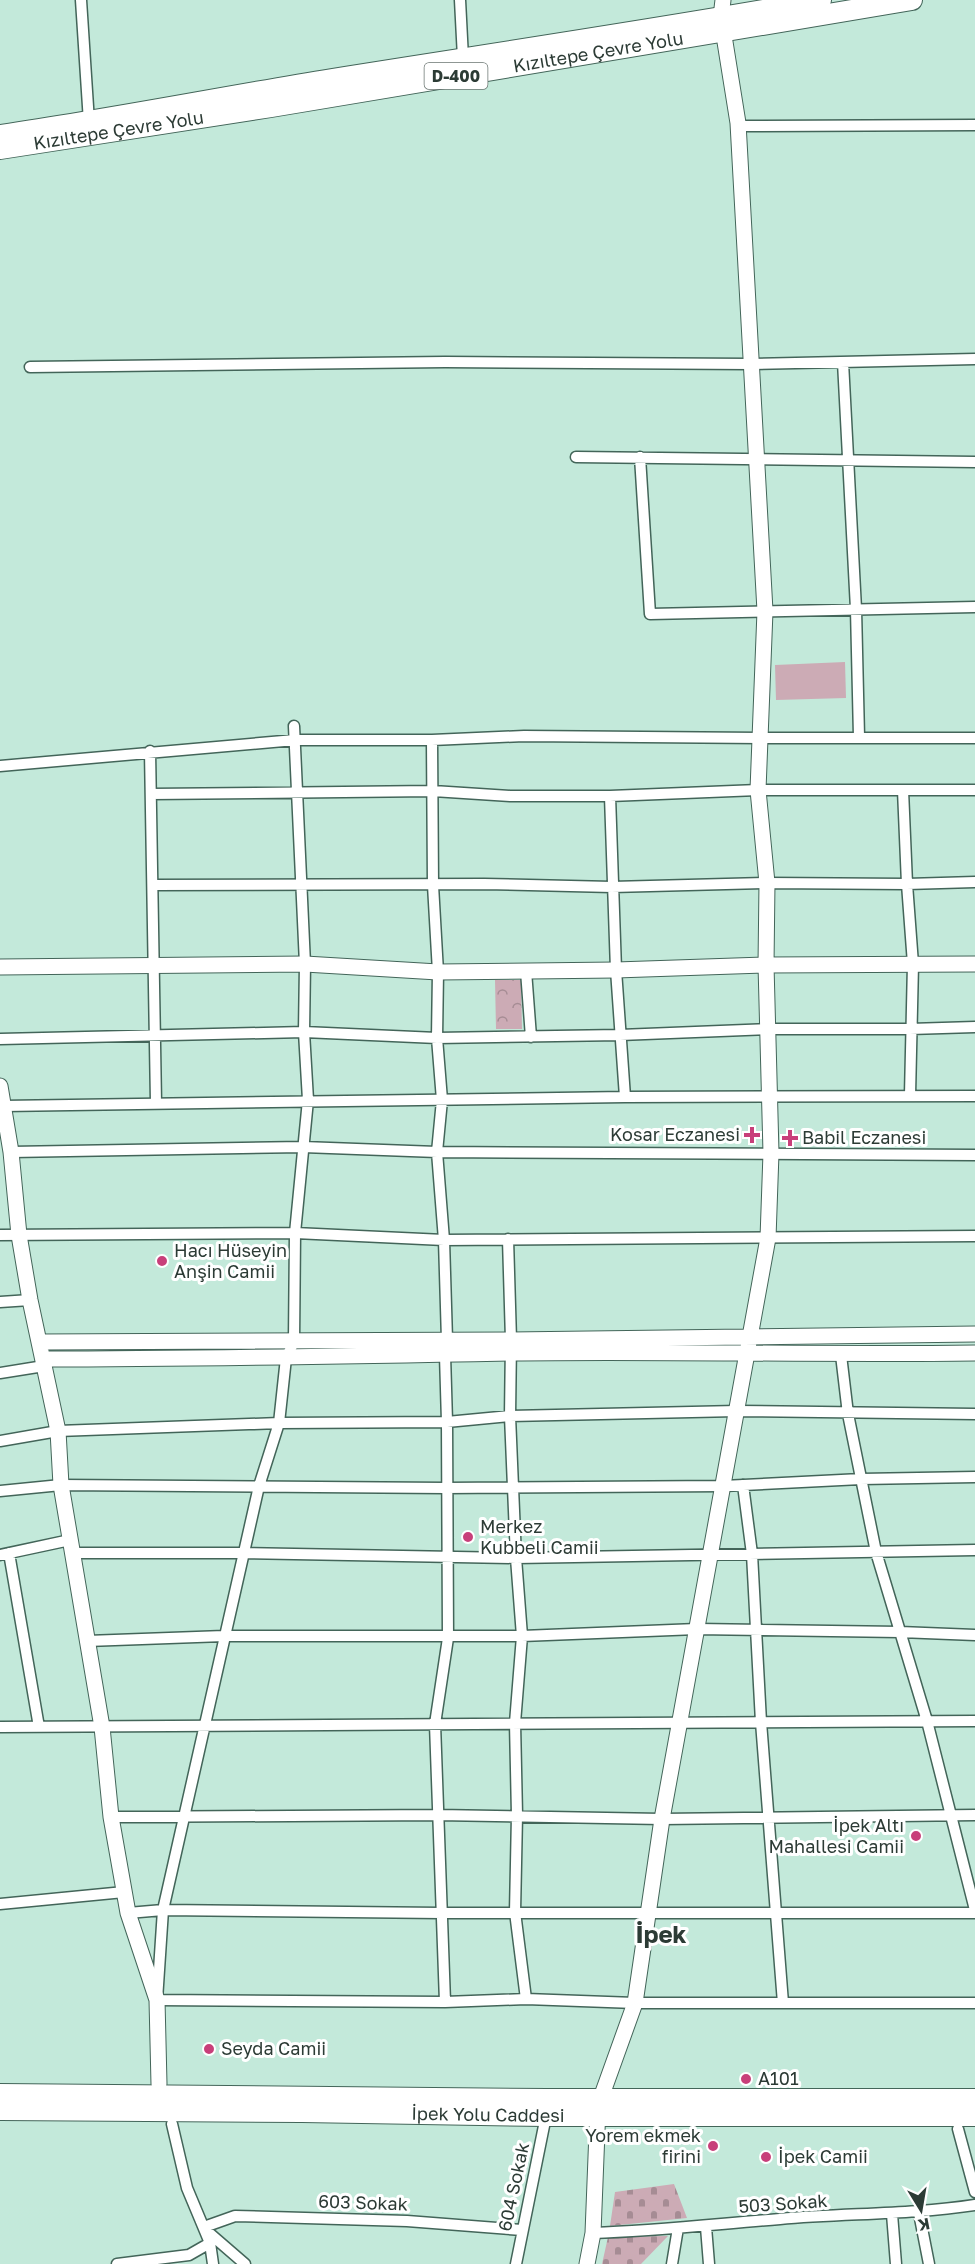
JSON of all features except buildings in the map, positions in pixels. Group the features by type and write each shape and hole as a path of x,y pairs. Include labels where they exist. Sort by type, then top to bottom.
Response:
{"highway":[{"name":"Kızıltepe Çevre Yolu","path":"0,135 821,0"},
{"name":"Kızıltepe Çevre Yolu","path":"0,149 271,107 722,16 912,0"},
{"path":"0,2083 313,2084 411,2097"},
{"path":"718,2099 785,2087 975,2087"},
{"name":"İpek Yolu Caddesi","path":"0,2094 411,2097 598,2107 825,2115 975,2116"},
{"name":"İpek Yolu Caddesi","path":"0,2110 291,2111 546,2116 598,2107 718,2099 975,2099"},
{"path":"825,2115 912,2128 966,2129"},
{"path":"0,2123 415,2127 546,2116"}],"street":[{"path":"81,0 89,122"},
{"path":"460,0 463,58"},
{"path":"587,2264 593,2233 598,2107 635,2003 662,1819 768,1238 771,1153 766,965 767,883 758,790 765,611 738,126 722,16"},
{"path":"738,126 975,125"},
{"path":"30,367 445,362 751,364 975,359"},
{"path":"843,362 856,609 859,738"},
{"path":"576,457 975,462"},
{"path":"640,457 650,614 975,607"},
{"path":"159,2084 157,2000 163,1910 259,1486 279,1423 286,1358 294,1342 295,1233 308,1100 304,1032 305,964 294,726"},
{"path":"0,766 295,740 432,740 524,736 975,738"},
{"path":"432,740 433,885 438,972 437,1038 442,1100 437,1152 444,1240 447,1422 448,1638 435,1724 445,2002"},
{"path":"150,751 156,1103"},
{"path":"151,794 433,791 510,796 610,796 758,790 975,790"},
{"path":"903,790 913,964 910,1095"},
{"path":"610,796 616,970 625,1096"},
{"path":"153,885 433,885 612,888 767,883 975,882"},
{"path":"0,967 305,964 438,972 766,965 975,964"},
{"path":"526,971 531,1037"},
{"path":"0,1039 304,1032 437,1038 531,1037 768,1029 975,1027"},
{"path":"0,1087 11,1152 19,1235 30,1300 58,1431 61,1485 102,1727 111,1817 128,1913 157,2000"},
{"path":"3,1106 625,1096 975,1096"},
{"path":"11,1152 303,1147 437,1152 975,1155"},
{"path":"0,1235 295,1233 444,1240 975,1236"},
{"path":"508,1239 510,1416 522,1636 515,1723 517,1815 515,1912 526,1999"},
{"path":"0,1302 30,1300"},
{"path":"0,1373 43,1362 286,1358 446,1348 749,1346 975,1335"},
{"path":"39,1342 294,1342 446,1348"},
{"path":"749,1346 841,1355 975,1353"},
{"path":"128,1913 163,1910 441,1913 975,1911 927,1721 876,1552 848,1414 841,1355"},
{"path":"0,1441 58,1431 279,1423 447,1422 510,1416 737,1411 975,1414"},
{"path":"0,1491 61,1485 446,1488 723,1486 861,1479 975,1477"},
{"path":"743,1485 752,1554 761,1722 783,2003"},
{"path":"39,1727 5,1554 71,1546 447,1558 975,1550"},
{"path":"87,1641 224,1636 448,1638 697,1629 975,1635"},
{"path":"0,1727 975,1721"},
{"path":"111,1817 517,1815 662,1819 975,1815"},
{"path":"0,1904 124,1892"},
{"path":"157,2000 445,2002 526,1999 635,2003 975,2003"},
{"name":"604 Sokak","path":"516,2264 546,2116"},
{"path":"172,2124 188,2188 210,2243 213,2264"},
{"path":"966,2129 975,2192"},
{"name":"503 Sokak","path":"593,2233 706,2227 780,2218 892,2214 975,2205"},
{"path":"919,2212 929,2264"},
{"path":"892,2214 896,2264"},
{"name":"603 Sokak","path":"204,2228 235,2216 407,2221 522,2230"},
{"path":"706,2227 709,2264"},
{"path":"204,2228 245,2264"},
{"path":"672,2264 678,2228"},
{"path":"117,2264 189,2255 210,2243"}],"green space":[{"path":"845,662 846,698 776,700 775,665"},
{"path":"495,980 521,980 522,1029 496,1029"},
{"path":"674,2184 687,2218 610,2226 615,2192"},
{"path":"668,2236 641,2264 602,2264 608,2237"}],"place":[{"name":"Kosar Eczanesi","path":"752,1135"},
{"name":"Babil Eczanesi","path":"790,1138"},
{"name":"Hacı Hüseyin Anşin Camii","path":"162,1261"},
{"name":"Merkez Kubbeli Camii","path":"468,1537"},
{"name":"İpek Altı Mahallesi Camii","path":"916,1836"},
{"name":"Seyda Camii","path":"209,2049"},
{"name":"A101","path":"746,2079"},
{"name":"Yorem ekmek firini","path":"713,2146"},
{"name":"İpek Camii","path":"766,2157"}],"district":[{"name":"İpek","path":"661,1935"}]}
